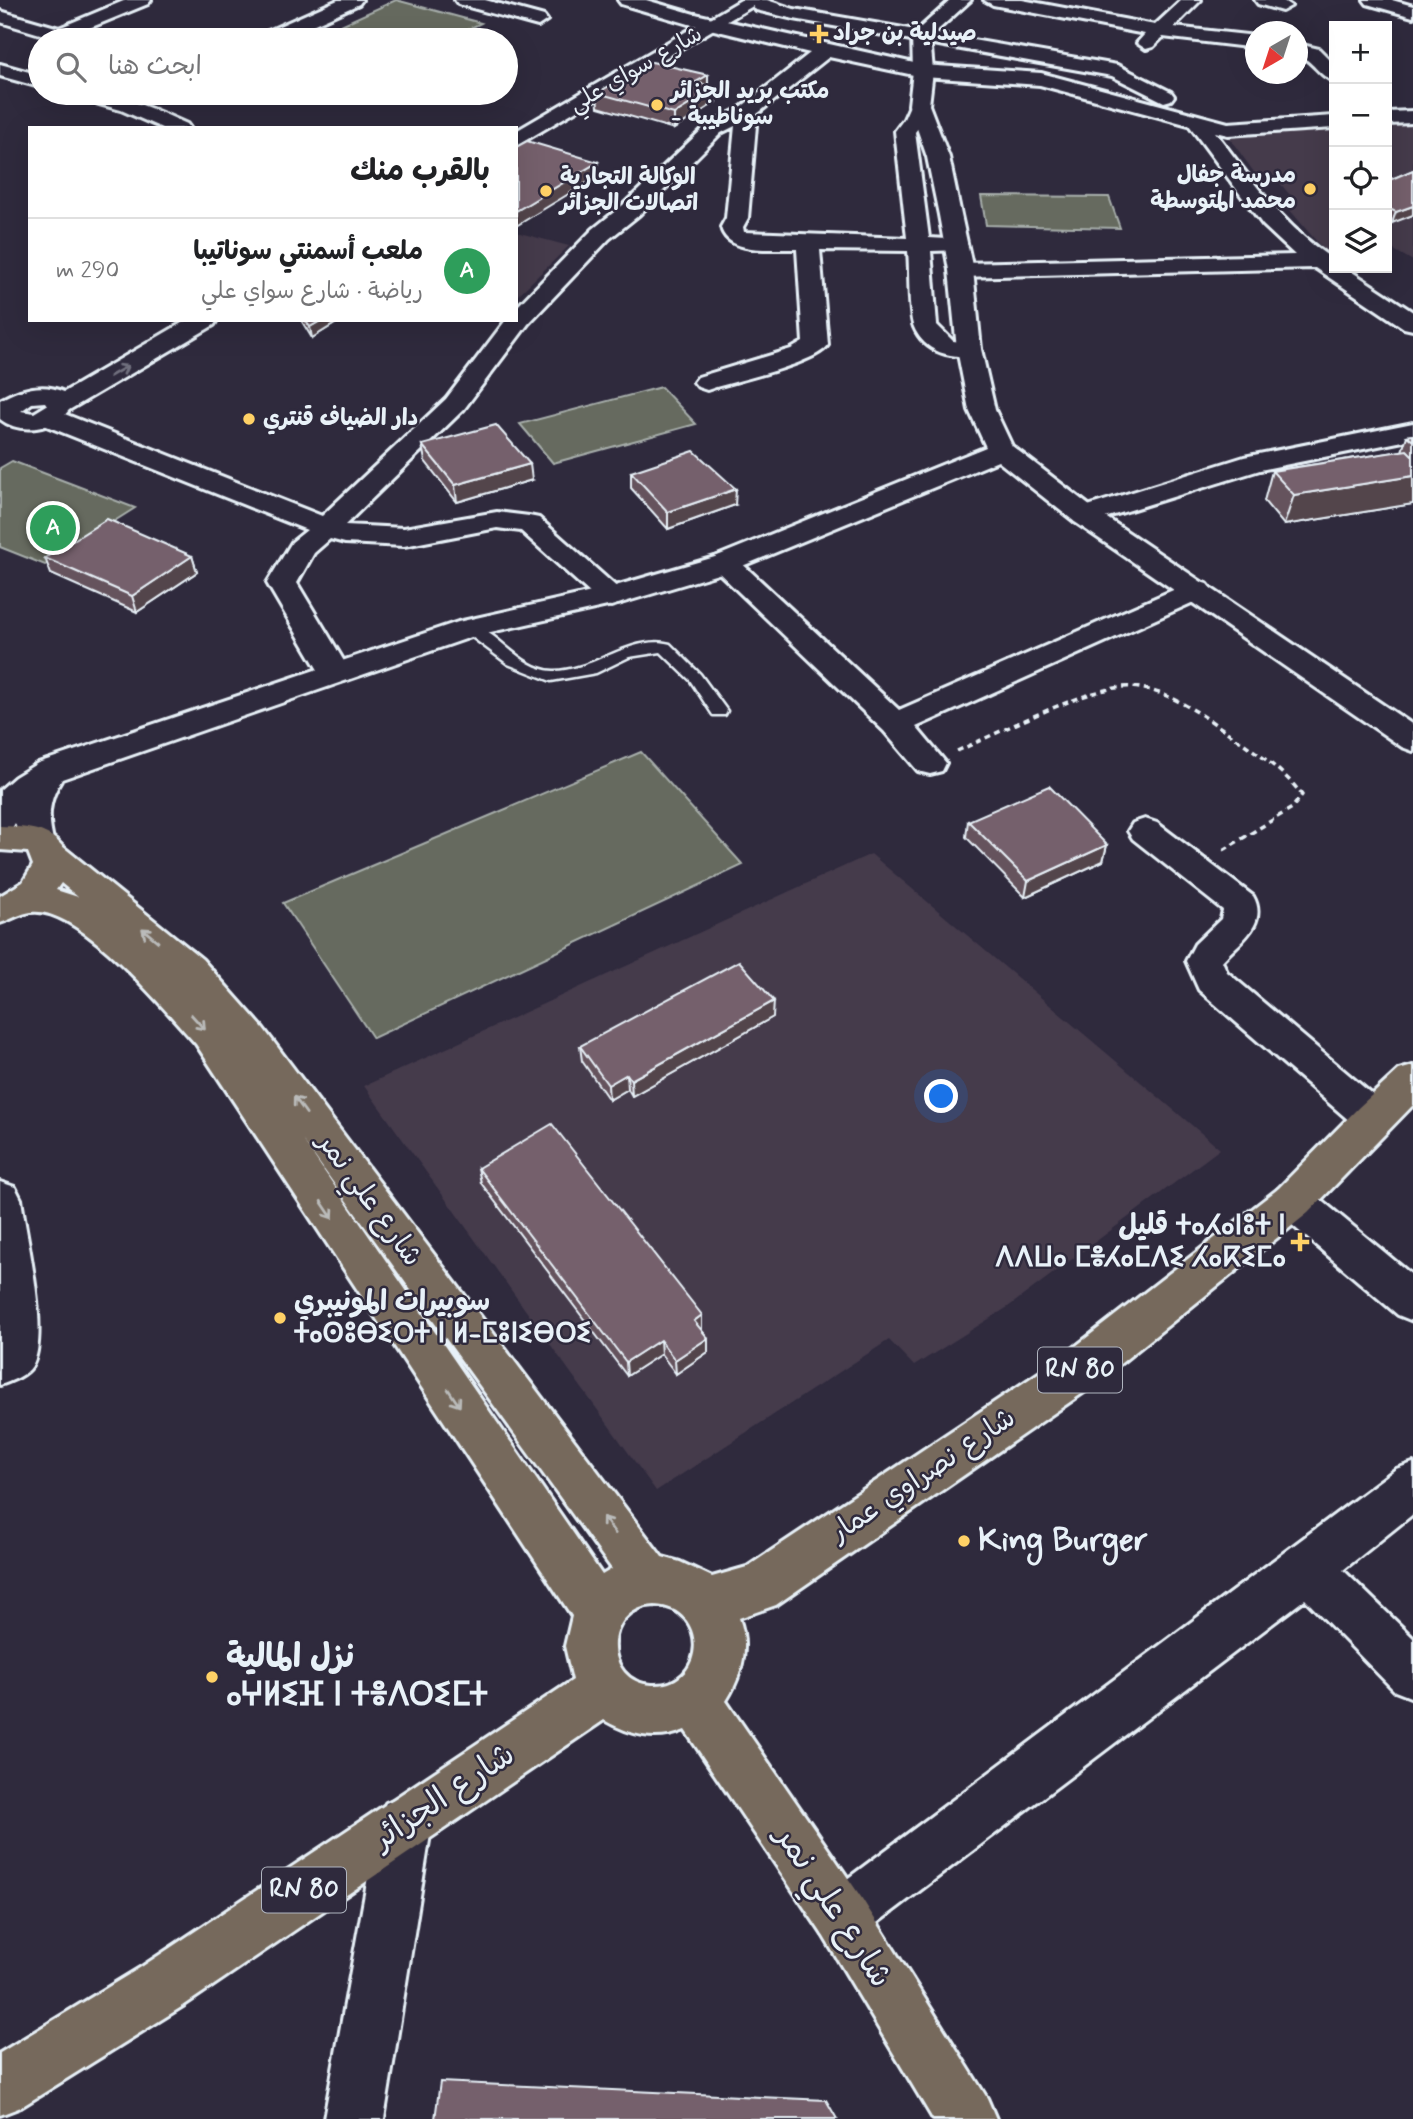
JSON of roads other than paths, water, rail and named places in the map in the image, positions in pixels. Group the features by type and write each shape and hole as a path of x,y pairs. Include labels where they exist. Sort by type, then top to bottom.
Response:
{"main road":[{"path":"0,838 25,839 43,849 51,866 48,877 14,905"},
{"name":"شارع علي نمر","path":"43,849 189,969 250,1038 649,1580"},
{"name":"شارع علي نمر","path":"14,905 67,907 96,924 169,989 209,1034 598,1613"},
{"name":"شارع نصراوي عمار","path":"707,1604 759,1588 1052,1389 1293,1201 1373,1118 1413,1081"},
{"path":"649,1580 668,1580 684,1586 707,1604 719,1628 721,1648 717,1667 708,1684 694,1698 676,1708 657,1711 638,1709 620,1701 605,1689 594,1672 590,1652 598,1613 612,1597 630,1586 649,1580"},
{"name":"شارع الجزائر","path":"0,2086 163,1986 605,1689"},
{"name":"شارع علي نمر","path":"694,1698 842,1916 966,2119"}],"street":[{"path":"74,28 142,0"},
{"path":"291,28 353,0"},
{"path":"464,0 538,20"},
{"path":"627,0 670,11 700,15 825,51 875,59 923,71 1041,79 1228,129 1329,122"},
{"name":"شارع سواي علي","path":"518,139 700,15 728,0"},
{"path":"755,0 762,6 794,14 1117,71 1228,129"},
{"name":"شارع سواي علي","path":"700,15 755,0"},
{"path":"921,36 962,0"},
{"path":"993,0 1063,5 1160,31 1245,41"},
{"path":"1117,71 1192,0"},
{"path":"1264,0 1282,6"},
{"path":"1373,0 1407,10"},
{"path":"0,16 24,5"},
{"path":"1377,20 1407,10"},
{"path":"0,16 40,28"},
{"path":"921,36 923,71 919,105 914,120 905,131 925,326 931,335 947,348 969,349"},
{"path":"1308,50 1329,44"},
{"path":"518,320 601,234 631,211 714,129 747,112 825,51"},
{"path":"1308,53 1329,71"},
{"path":"0,70 28,78"},
{"name":"شارع سواي علي","path":"511,126 594,86"},
{"path":"124,105 175,126"},
{"path":"919,105 938,157 961,270 969,349 982,410 1001,450 1085,516 1413,740"},
{"path":"747,112 737,218 732,227 734,236 745,240 808,243 956,245"},
{"path":"1392,118 1413,117"},
{"path":"1197,122 1271,220 1320,261 1413,323"},
{"path":"707,382 800,354 816,345 808,243"},
{"path":"961,270 1320,261"},
{"path":"0,437 23,407 161,322"},
{"path":"23,407 201,322"},
{"path":"335,673 282,583 302,548 456,404 517,322"},
{"path":"23,407 345,535 404,537 497,520 529,524 611,597"},
{"path":"1085,516 1254,463 1413,430"},
{"path":"0,820 10,799 22,788 50,771 469,628 611,597 725,563 1001,450"},
{"path":"725,563 895,724 930,762"},
{"path":"895,724 1196,590"},
{"path":"43,849 32,826 33,797 50,771"},
{"path":"1145,831 1240,905 1242,910 1238,924 1207,953 1204,961 1212,980 1373,1118"},
{"path":"0,1199 17,1314 15,1355 0,1365"},
{"path":"1293,1201 1413,1302"},
{"path":"842,1916 1307,1568 1413,1485"},
{"path":"1307,1568 1413,1673"},
{"path":"354,2119 405,1822"}],"lane":[{"path":"469,628 513,661 551,676 591,670 625,653 665,648 695,677 719,711"}],"place":[{"name":"صيدلية بن جراد","path":"819,34"},
{"name":"مكتب بريد الجزائر - سوناطيبة","path":"657,105"},
{"name":"مدرسة جفال محمد المتوسطة","path":"1310,189"},
{"name":"الوكالة التجارية اتصالات الجزائر","path":"546,191"},
{"name":"دار الضياف قنتري","path":"249,419"},
{"name":"ملعب أسمنتي سوناتيبا","path":"53,528"},
{"name":"قليل ⵜⴰⵃⴰⵏⵓⵜ ⵏ ⴷⴷⵡⴰ ⵎⴻⵃⴰⵎⴷⵉ ⵃⴰⴽⵉⵎⴰ","path":"1300,1242"},
{"name":"سوبيرات المونيبري ⵜⴰⵙⵓⴱⵉⵔⵜ ⵏ ⵍ-ⵎⵓⵏⵉⴱⵔⵉ","path":"280,1318"},
{"name":"King Burger","path":"964,1541"},
{"name":"نزل المالية ⴰⵖⵍⵉⴼ ⵏ ⵜⴻⴷⵔⵉⵎⵜ","path":"212,1677"}]}
